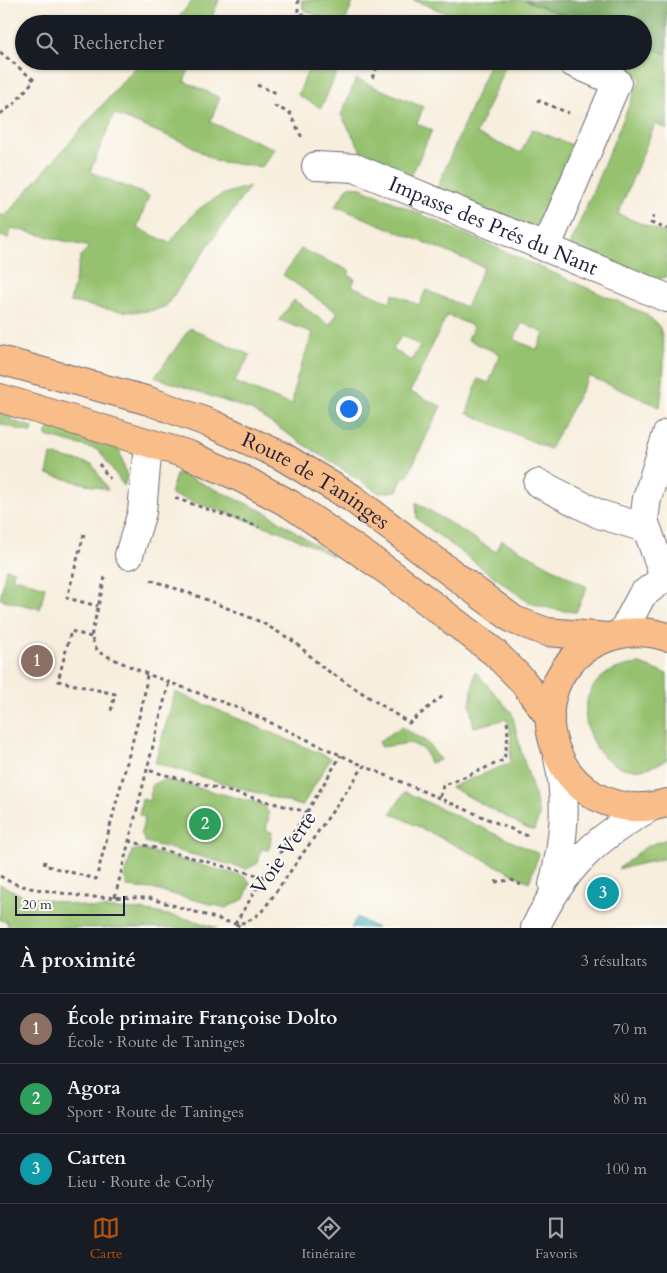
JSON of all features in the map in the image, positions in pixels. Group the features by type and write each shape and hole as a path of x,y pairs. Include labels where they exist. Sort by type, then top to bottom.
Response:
{"main road":[{"name":"Route de Taninges","path":"0,360 120,392 212,424 280,455 352,498 514,620 547,632 615,635 655,633 667,637"},
{"name":"Route de Taninges","path":"0,398 215,466 273,494 316,521 389,572 494,652 522,680 550,718"},
{"path":"615,635 584,650 566,669 554,693 550,718 553,745 558,758 572,777 590,793 619,806 635,808 659,805"}],"street":[{"path":"546,248 617,82 589,70"},
{"name":"Impasse des Prés du Nant","path":"316,166 355,168 667,298"},
{"path":"615,635 639,600 653,585 665,577 645,528 647,498 667,434"},
{"path":"129,555 142,512 148,444"},
{"path":"538,484 598,514 645,528"},
{"path":"548,902 562,852 564,812 558,758"},
{"path":"535,928 548,902 578,860 616,826 659,805"}],"path":[{"path":"298,0 298,13 303,15"},
{"path":"0,52 15,64"},
{"path":"0,114 14,104 34,80 22,70"},
{"path":"372,78 376,70"},
{"path":"257,85 279,94"},
{"path":"274,106 290,113 316,166"},
{"path":"654,215 650,223 667,229"},
{"path":"97,462 113,482"},
{"path":"168,496 262,528"},
{"path":"84,534 67,598 98,606"},
{"path":"106,574 91,637 98,652 147,674 241,709 364,766 440,797 562,852"},
{"path":"144,578 200,597 261,622 295,642 322,667 409,723 443,696"},
{"path":"91,637 71,631 58,681 115,694 111,711"},
{"path":"45,862 44,865 96,879 144,698 147,674"},
{"path":"115,897 169,682"},
{"path":"440,797 442,786 504,760 509,727 506,712"},
{"path":"235,924 341,755"},
{"name":"Voie Verte","path":"235,924 249,921 264,909 364,766"},
{"path":"147,770 307,812"},
{"path":"129,841 264,877"},
{"path":"0,876 12,883 30,888 86,897 149,898 243,928"},
{"path":"495,882 512,880 524,887"}],"green space":[{"path":"193,0 219,0 213,15 180,15"},
{"path":"302,0 354,0 348,15 315,15 303,9"},
{"path":"413,0 524,0 563,15 451,15"},
{"path":"524,0 667,0 667,54 652,48 652,15 563,15"},
{"path":"652,48 667,54 667,129 655,124 618,214 667,234 667,277 654,280 570,245 641,77 624,70 652,70"},
{"path":"133,70 189,70 184,81 220,98 210,122 275,149 262,167 215,161 190,145 114,114 90,172 149,196 137,228 170,243 195,212 223,195 250,186 166,306 155,310 143,312 118,311 70,302 81,255 89,247 12,228 8,238 0,236 0,214 5,216"},
{"path":"308,70 338,70 321,108 298,95"},
{"path":"487,70 504,70 476,134 521,153 532,129 577,147 540,232 436,190"},
{"path":"356,79 423,107 417,124 432,130 411,177 364,156 341,115"},
{"path":"349,186 359,187 646,314 659,326 662,337 664,367 660,407 589,376 550,449 467,413 478,379 489,383 500,354 468,340 473,326 447,315 410,392 441,406 407,477 404,475 397,491 379,493 251,410 155,377 190,328 250,355 234,382 292,405 296,380 313,333 279,320 294,300 329,325 338,313 283,275 301,249 350,271 348,275 355,279 352,286 389,302 393,294 419,305 426,290 466,307 484,267 335,206","holes":["522,323 544,333 537,350 514,339","402,335 420,346 411,361 393,349"]},
{"path":"0,409 14,412 12,421 33,427 32,433 0,424"},
{"path":"51,423 118,445 127,477 124,486 99,450 46,436"},
{"path":"51,455 92,464 108,490 47,474"},
{"path":"177,472 267,513 333,556 282,532 170,494"},
{"path":"416,502 496,552 502,540 587,587 576,612 557,610 529,603 417,519"},
{"path":"6,569 14,571 12,577 45,587 40,609 0,599"},
{"path":"640,664 667,674 667,759 640,769 617,766 600,752 589,732 586,710 592,688 610,672"},
{"path":"475,671 512,713 536,800 539,817 534,830 528,829 451,787 510,763 511,736 507,719 474,727 470,705"},
{"path":"175,692 331,758 302,806 155,763"},
{"path":"402,727 427,742 440,760 430,763 424,749 410,743 381,747 379,741"},
{"path":"165,779 264,805 269,814 266,831 272,832 269,850 261,849 258,863 247,869 145,842 141,833 145,817 139,815 142,799 149,801 152,785"},
{"path":"405,792 539,854 529,882 391,813"},
{"path":"667,839 667,858 618,869 647,846"},
{"path":"140,849 246,877 250,883 244,899 226,908 152,889 126,887 125,877 132,851"},
{"path":"0,884 21,895 93,908 142,910 188,919 217,928 7,928 8,922 0,920"}],"water":[{"path":"357,917 377,928 351,928"}],"place":[{"name":"École primaire Françoise Dolto","path":"37,661"},
{"name":"Agora","path":"205,824"},
{"name":"Carten","path":"603,893"}]}
